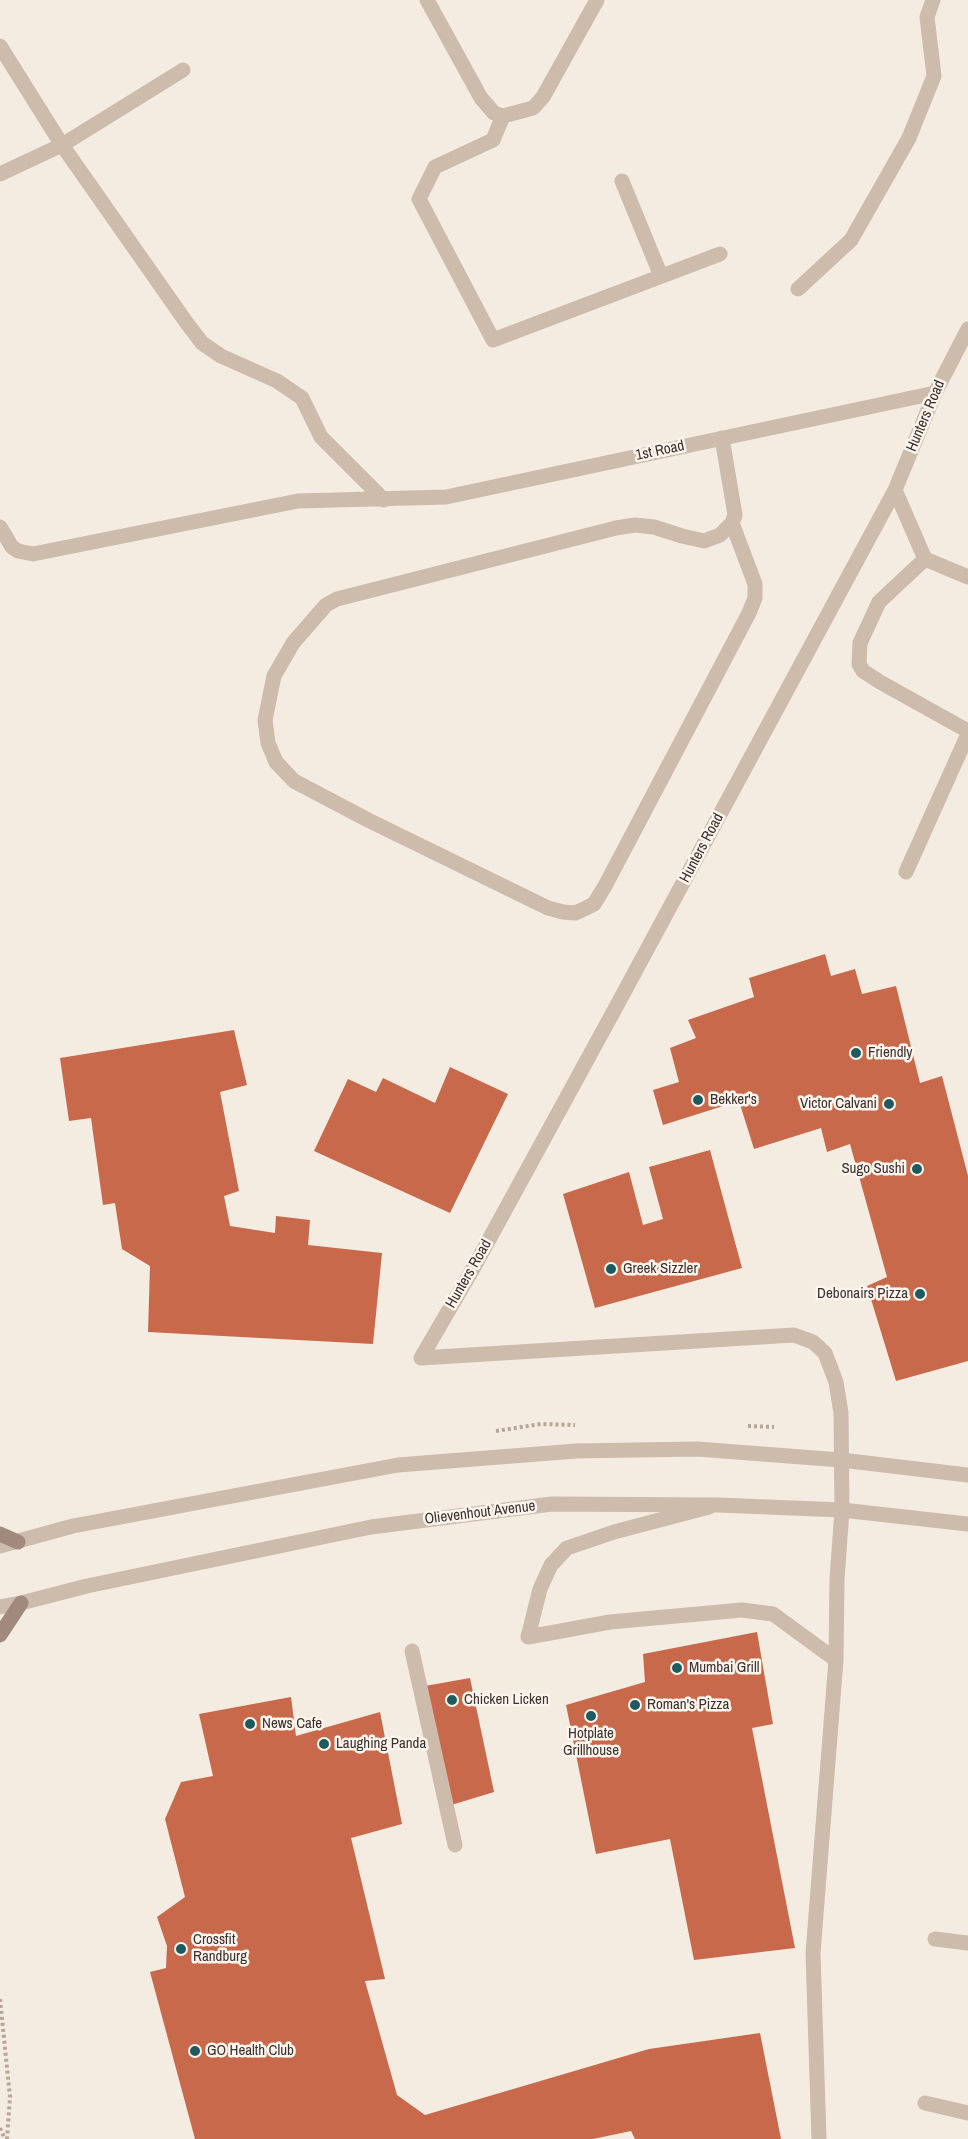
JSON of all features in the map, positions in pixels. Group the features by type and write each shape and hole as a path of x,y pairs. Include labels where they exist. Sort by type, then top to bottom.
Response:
{"main road":[{"path":"0,1534 18,1542"},
{"path":"0,1635 21,1603"}],"street":[{"path":"427,0 481,98 494,113 503,116 533,108 543,97 597,0"},
{"path":"798,290 851,240 909,138 934,76 927,17 933,0"},
{"path":"0,46 62,145 202,343 221,356 278,381 302,398 321,437 384,500"},
{"path":"0,174 62,145 183,70"},
{"path":"503,116 493,140 435,167 419,199 493,340 720,254"},
{"path":"622,181 661,276"},
{"name":"Hunters Road","path":"842,1460 841,1413 836,1382 825,1353 813,1342 794,1335 421,1358 474,1268 895,490 935,393 968,329"},
{"name":"1st Road","path":"0,527 12,547 18,551 33,554 298,501 446,497 935,393"},
{"path":"722,438 735,515 732,523 720,535 704,541 654,527 635,525 616,528 348,597 326,605 293,643 274,676 265,720 268,743 276,762 294,781 368,820 538,902 563,912 575,913 594,904 755,598 755,584 732,523"},
{"path":"895,490 925,559 968,577"},
{"path":"906,872 968,733 863,671 858,655 860,643 879,602 925,559"},
{"path":"0,1546 73,1526 398,1465 576,1450 697,1449 842,1460 968,1475"},
{"path":"819,2139 813,1953 836,1659 842,1460"},
{"name":"Olievenhout Avenue","path":"0,1607 87,1586 371,1527 552,1504 717,1505 842,1510 968,1524"},
{"path":"717,1505 614,1532 567,1548 551,1565 540,1589 528,1636 610,1623 742,1610 773,1614 836,1659"},
{"path":"412,1651 456,1845"},
{"path":"934,1939 968,1943"},
{"path":"925,2103 968,2113"}],"path":[{"path":"0,1999 10,2097 6,2139"},
{"path":"0,2128 6,2139"}],"building":[{"path":"825,954 831,976 855,969 862,994 896,986 920,1083 942,1076 968,1176 968,1361 896,1381 867,1286 887,1277 850,1144 827,1152 821,1128 754,1149 739,1101 663,1125 653,1090 679,1082 670,1048 696,1038 688,1020 754,997 749,978"},
{"path":"234,1030 247,1085 220,1092 239,1191 224,1196 230,1226 275,1233 276,1216 310,1220 308,1245 382,1253 373,1344 148,1332 150,1266 122,1249 115,1203 103,1205 91,1118 69,1121 60,1058"},
{"path":"450,1067 508,1094 450,1213 314,1151 348,1079 376,1092 383,1078 435,1103"},
{"path":"710,1150 742,1268 595,1308 563,1194 629,1172 643,1225 663,1219 649,1167"},
{"path":"757,1632 773,1724 752,1728 795,1948 694,1960 670,1839 596,1854 566,1705 645,1682 643,1654"},
{"path":"470,1678 494,1792 448,1806 425,1686"},
{"path":"291,1697 296,1736 380,1712 402,1824 351,1838 385,1979 365,1981 397,2095 425,2115 649,2049 760,2033 781,2139 635,2139 631,2131 593,2139 195,2139 150,1972 166,1968 167,1946 157,1917 185,1897 165,1819 181,1782 213,1776 199,1714"}],"place":[{"name":"Friendly","path":"856,1053"},
{"name":"Bekker's","path":"698,1100"},
{"name":"Victor Calvani","path":"889,1104"},
{"name":"Sugo Sushi","path":"917,1169"},
{"name":"Greek Sizzler","path":"611,1269"},
{"name":"Debonairs Pizza","path":"920,1294"},
{"name":"Mumbai Grill","path":"677,1668"},
{"name":"Chicken Licken","path":"452,1700"},
{"name":"Roman's Pizza","path":"635,1705"},
{"name":"Hotplate Grillhouse","path":"591,1716"},
{"name":"News Cafe","path":"250,1724"},
{"name":"Laughing Panda","path":"324,1744"},
{"name":"Crossfit Randburg","path":"181,1949"},
{"name":"GO Health Club","path":"195,2051"}]}
